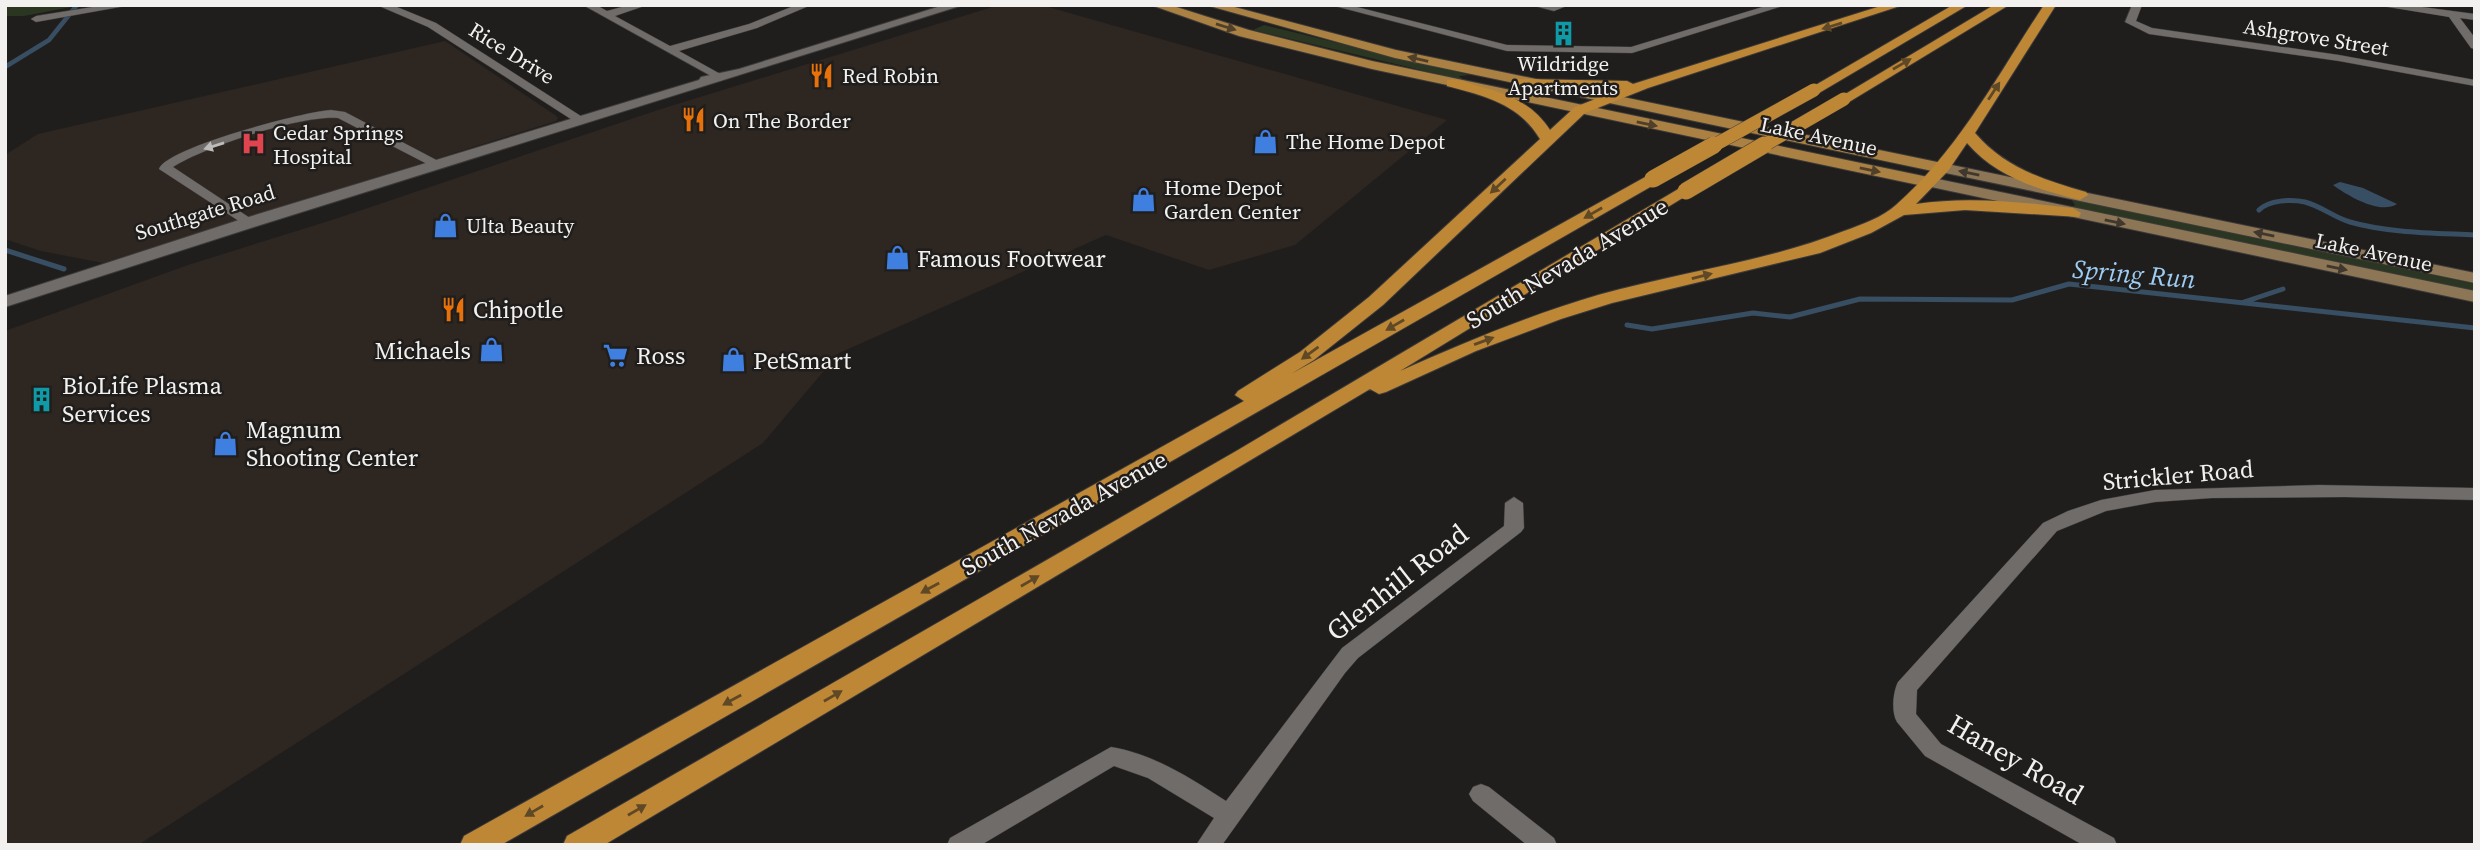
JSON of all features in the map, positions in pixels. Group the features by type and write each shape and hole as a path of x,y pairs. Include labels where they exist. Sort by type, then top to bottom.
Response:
{"highway":[{"path":"990,555 1307,356 1376,301 1580,110 1643,85 1897,5"},
{"name":"South Nevada Avenue","path":"475,845 1962,5"},
{"name":"South Nevada Avenue","path":"578,845 1246,454 2003,5"},
{"path":"1246,454 1469,347 1554,315 1606,299 1814,249 1865,229 1900,211 1935,175 1967,133 2050,5"},
{"path":"1523,82 1590,86 1643,85"},
{"path":"1452,83 1526,109 1539,123 1548,139"},
{"path":"1967,133 1980,150 2007,170 2029,180 2080,195"},
{"path":"1900,211 1961,204 2010,205 2073,213"}],"main road":[{"name":"Lake Avenue","path":"1157,5 1301,48 1580,110 1935,175 2080,195 2475,278"},
{"path":"1195,5 1242,14"},
{"name":"Lake Avenue","path":"1212,5 1344,41 1935,175 2073,213 2475,297"}],"street":[{"path":"36,19 126,5"},
{"name":"Rice Drive","path":"382,5 432,25 581,120"},
{"path":"588,5 720,78"},
{"path":"605,15 642,5"},
{"path":"669,50 752,26 807,5"},
{"name":"Southgate Road","path":"5,302 248,223 957,5"},
{"path":"1336,5 1507,48 1632,50 1782,5"},
{"path":"1536,5 1554,8 1564,5"},
{"name":"Ashgrove Street","path":"2137,5 2130,22 2149,31 2339,58 2475,83"},
{"path":"2381,5 2475,17"},
{"path":"2452,14 2475,46"},
{"path":"1411,24 1427,16"},
{"path":"1670,25 1691,32"},
{"path":"741,88 764,72 830,45"},
{"path":"248,223 166,169 166,166 185,155 303,118 326,114 341,115 438,164"},
{"name":"Strickler Road","path":"1905,716 1906,688 1913,679 2050,527 2075,513 2135,499 2218,492 2401,491 2475,494"},
{"name":"Glenhill Road","path":"1208,845 1337,667 1350,653 1514,528 1514,502"},
{"name":"Haney Road","path":"1905,716 1933,750 2105,845"},
{"path":"959,845 1111,756 1127,757 1143,765 1230,816"},
{"path":"1481,794 1545,845"}],"shaded area":[{"path":"999,5 1041,5 1447,120 1295,245 1209,270 1106,235 839,353 763,443 138,845 5,845 5,331 188,265 335,219 658,110"},
{"name":"Cedar Springs Hospital","path":"445,41 555,115 558,118 556,121 103,263 41,251 5,239 5,155 38,134"}],"green space":[{"path":"5,5 81,5 24,16 5,16"},
{"path":"1264,25 1470,75 1459,76 1463,80 1253,30"},
{"path":"2071,199 2475,284 2475,292 2071,208 2075,205"}],"water":[{"path":"2340,182 2363,188 2397,204 2382,207 2364,203 2333,185"}],"waterway":[{"name":"Spring Run","path":"5,67 49,40 77,5"},
{"path":"2259,210 2274,202 2299,201 2365,226 2412,232 2475,235"},
{"name":"Spring Run","path":"5,250 64,269"},
{"name":"Spring Run","path":"1627,325 1652,329 1753,313 1790,317 1860,299 2012,300 2069,284 2475,328"},
{"path":"2244,302 2283,289"}],"place":[{"name":"Wildridge Apartments","path":"1563,34"},
{"name":"Red Robin","path":"822,75"},
{"name":"On The Border","path":"693,120"},
{"name":"The Home Depot","path":"1266,141"},
{"name":"Cedar Springs Hospital","path":"253,144"},
{"name":"Home Depot Garden Center","path":"1144,199"},
{"name":"Ulta Beauty","path":"446,225"},
{"name":"Famous Footwear","path":"897,258"},
{"name":"Chipotle","path":"453,309"},
{"name":"Michaels","path":"491,350"},
{"name":"Ross","path":"616,355"},
{"name":"PetSmart","path":"733,360"},
{"name":"BioLife Plasma Services","path":"42,399"},
{"name":"Magnum Shooting Center","path":"226,443"}]}
